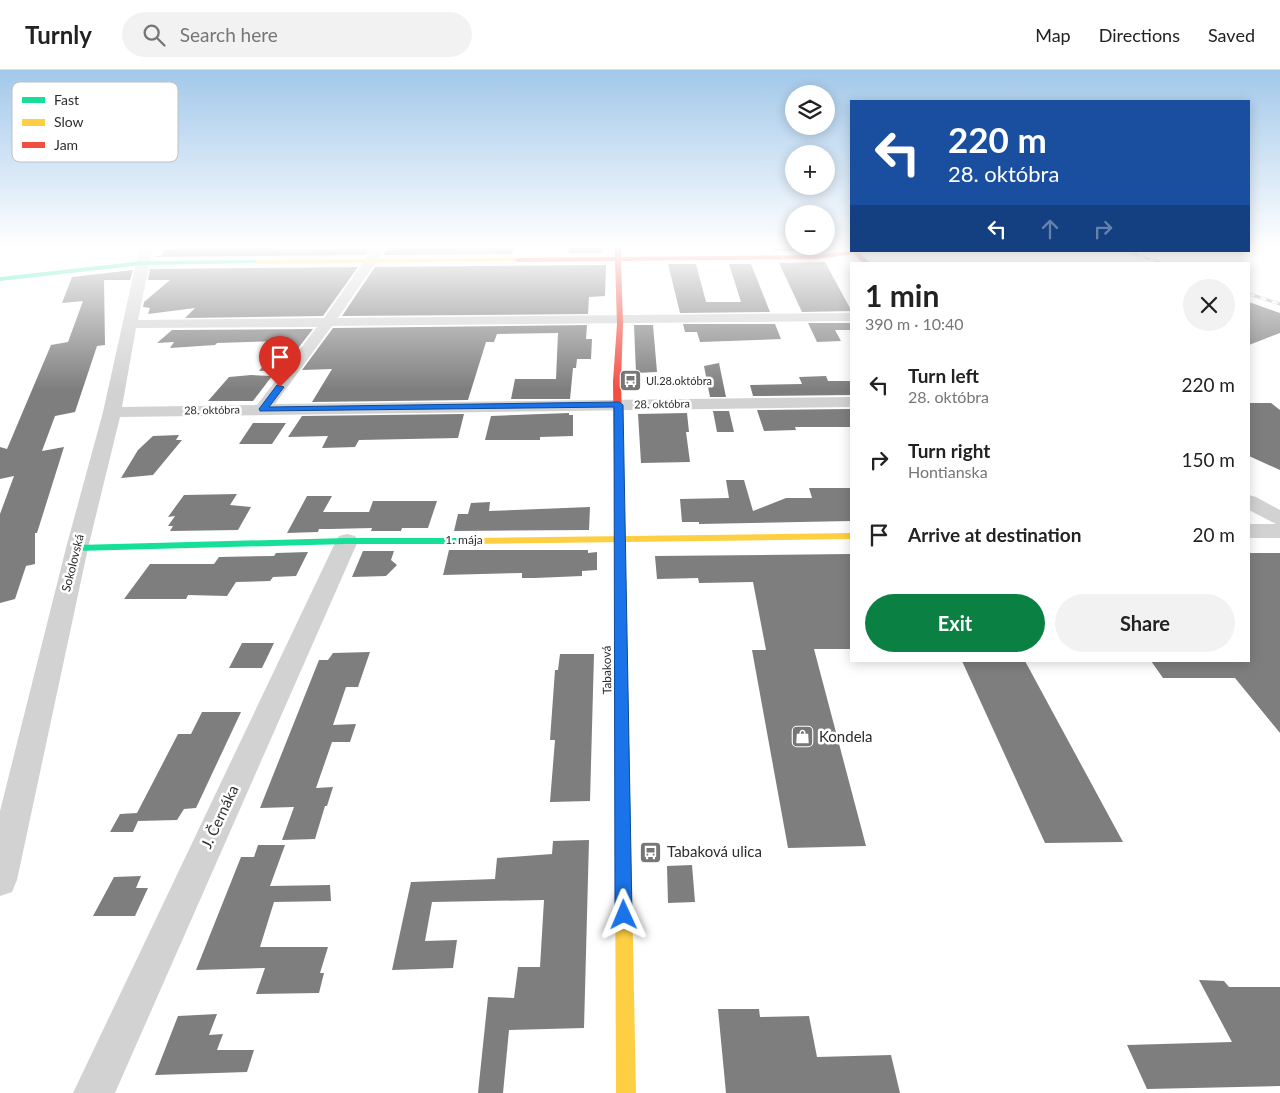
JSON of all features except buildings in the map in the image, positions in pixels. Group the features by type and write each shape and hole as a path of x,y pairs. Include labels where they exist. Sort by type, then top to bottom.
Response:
{"street":[{"name":"Sokolovská","path":"0,880 76,548 112,412 136,295"},
{"path":"263,409 346,295"},
{"name":"Tabaková","path":"619,295 617,380 619,405 626,1093"},
{"path":"130,324 850,317"},
{"name":"28. októbra","path":"112,412 850,402"},
{"path":"1250,502 1280,519"},
{"path":"1250,531 1280,531"},
{"name":"1. mája","path":"76,548 346,541 620,540 850,536"},
{"name":"J. Černáka","path":"94,1093 346,541"}],"railway":[{"path":"1251,295 1280,304"}],"traffic: fast":[{"path":"77,548 347,541 475,541"},
{"path":"620,544 623,842"}],"traffic: slow":[{"path":"475,541 850,536"},
{"path":"623,842 626,1093"}],"traffic: jam":[{"path":"619,295 620,324 617,381 620,544"}],"place":[{"name":"Ul.28.októbra","path":"630,381"},
{"name":"Kondela","path":"803,737"},
{"name":"Tabaková ulica","path":"651,852"}],"route":[{"path":"280,387 263,409 619,405 624,915"}]}
